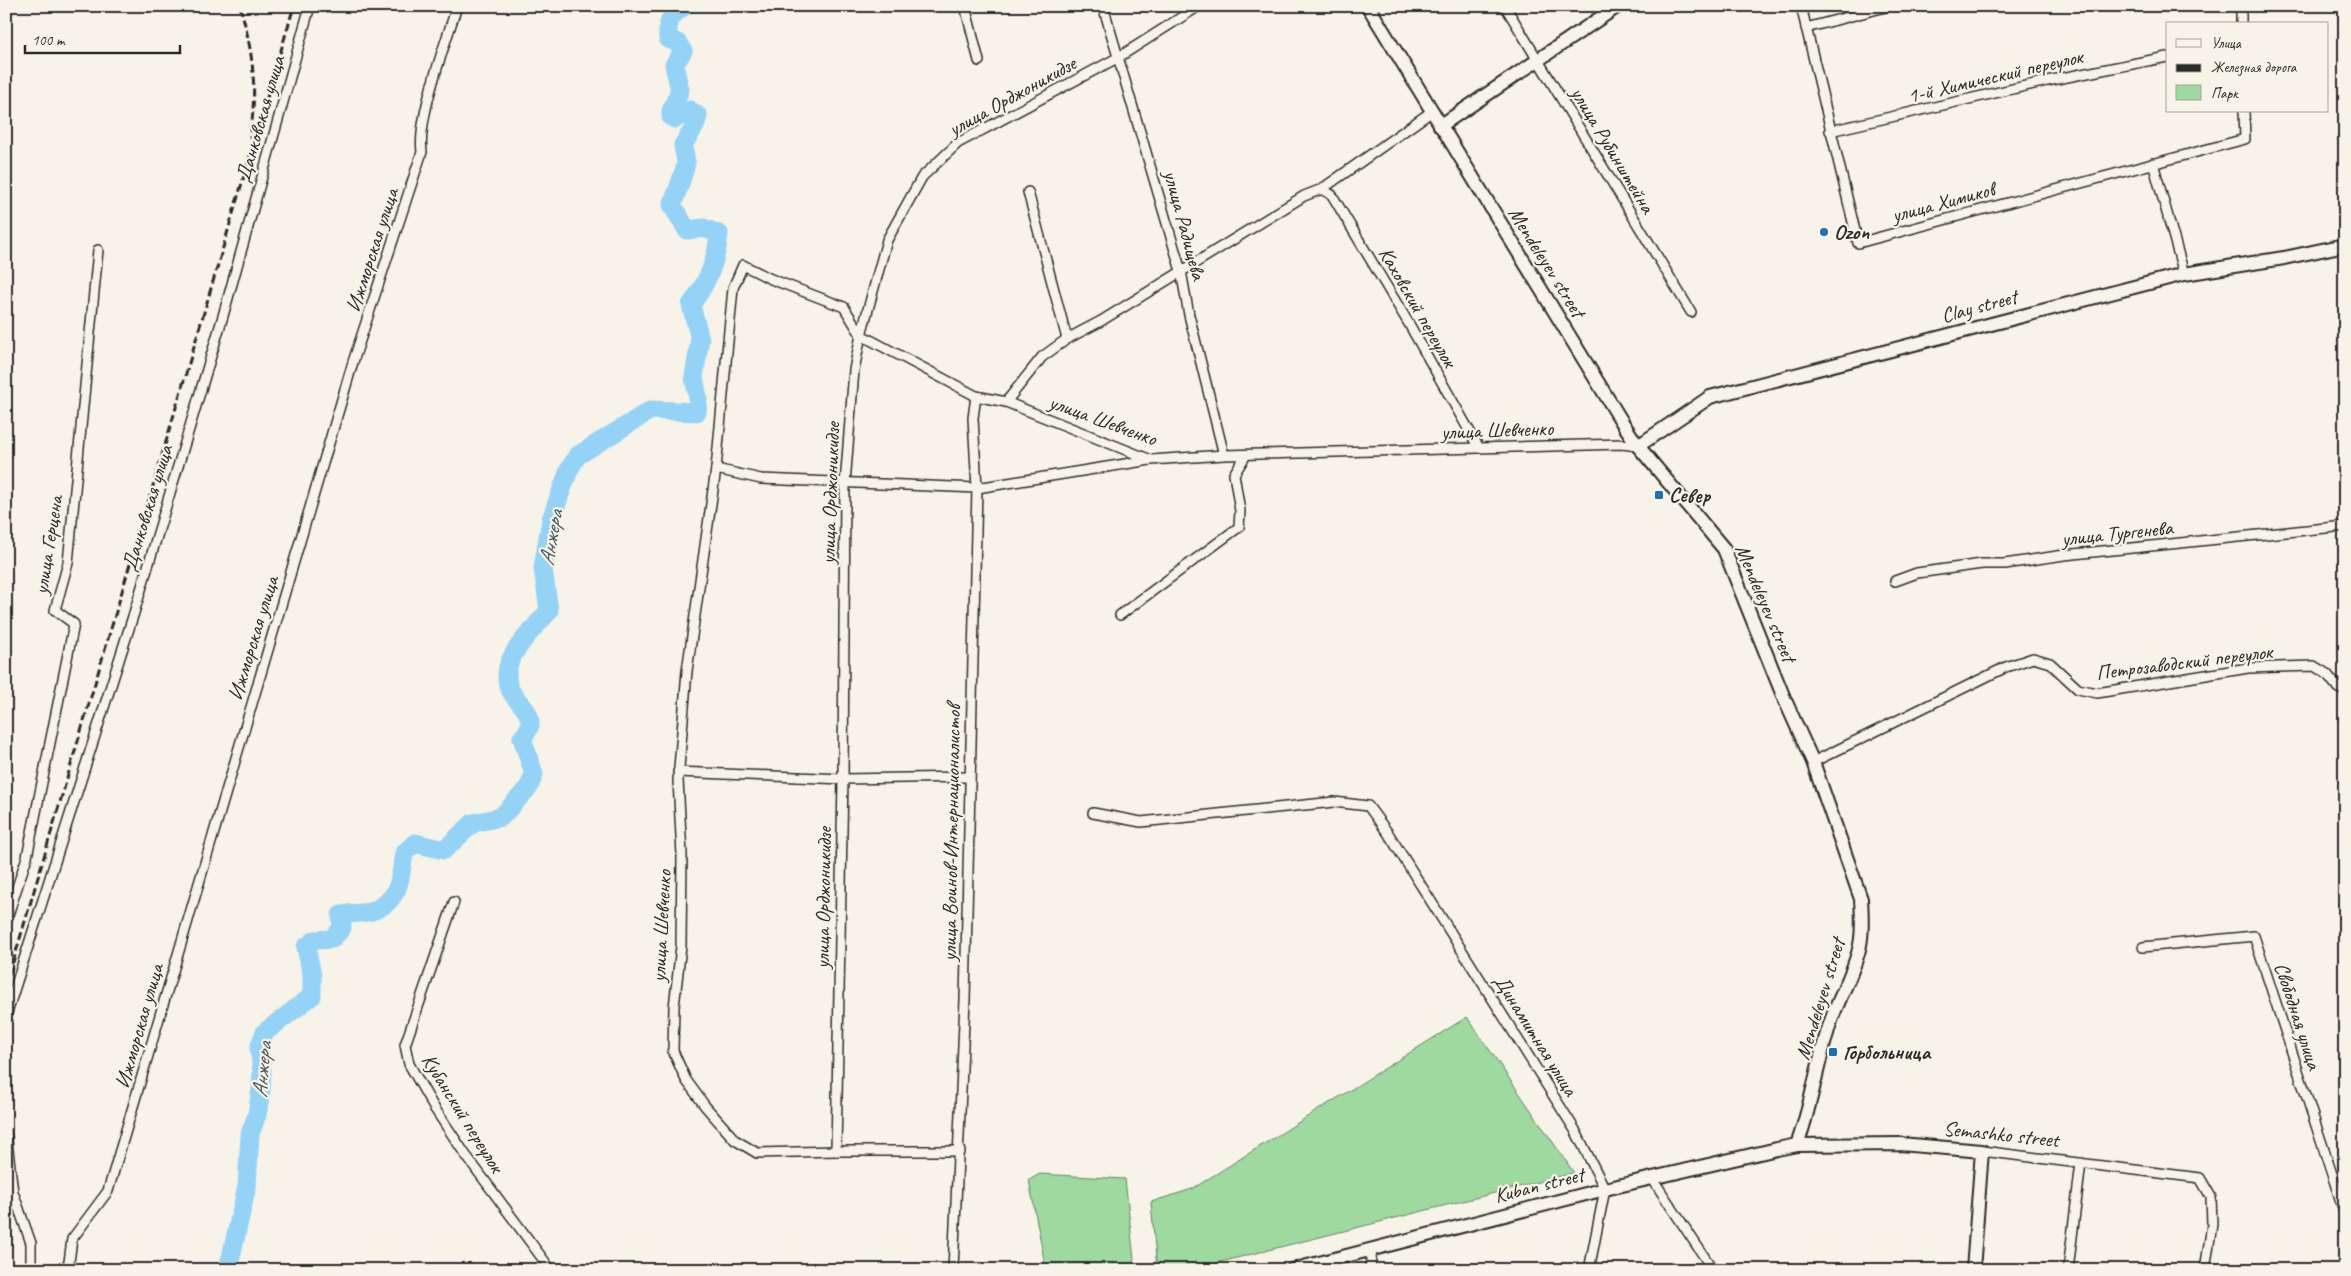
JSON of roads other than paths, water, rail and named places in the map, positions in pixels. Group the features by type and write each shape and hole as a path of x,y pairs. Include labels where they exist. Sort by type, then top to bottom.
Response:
{"street":[{"name":"Данковская улица","path":"6,1016 134,613 223,316 310,6"},
{"name":"Ижморская улица","path":"64,1270 69,1262 72,1240 108,1191 353,362 422,152 420,142 427,109 457,6"},
{"path":"965,6 979,61"},
{"name":"улица Радищева","path":"1103,6 1181,271 1189,315 1224,455"},
{"name":"улица Орджоникидзе","path":"836,1150 843,779 845,484 854,370 861,335 887,240 922,177 958,143 1119,57 1199,6"},
{"name":"Mendeleyev street","path":"1368,6 1431,112 1638,446 1724,549 1784,698 1813,762 1862,899 1862,909 1860,944 1851,975 1828,1030 1808,1117 1797,1145"},
{"name":"улица Рубинштейна","path":"1505,6 1692,312"},
{"path":"1440,126 1618,6"},
{"name":"улица Химиков","path":"1801,6 1858,243 2153,162 2245,139 2244,112"},
{"path":"1806,28 1889,6"},
{"path":"2241,6 2241,22"},
{"name":"1-й Химический переулок","path":"1830,131 2047,81 2166,56"},
{"path":"1006,402 1042,357 1067,339 1101,321 1304,196 1322,189 1431,112"},
{"path":"2153,162 2184,274"},
{"name":"Каховский переулок","path":"1322,189 1332,195 1409,324 1479,448"},
{"path":"1028,192 1067,339"},
{"name":"Clay street","path":"1638,446 1710,397 2184,274 2284,258 2345,245"},
{"name":"улица Герцена","path":"6,921 27,857 74,624 55,610 68,563 98,250"},
{"name":"улица Шевченко","path":"960,1151 836,1150 757,1153 735,1140 705,1106 686,1080 673,1051 674,1007 681,946 682,855 678,772 694,610 716,468 733,288 743,265 772,280 844,307 861,335 976,396 1006,402 1150,460 1224,455 1622,444 1638,446"},
{"name":"улица Воинов-Интернационалистов","path":"953,1270 966,990 969,777 977,488 973,418 976,396"},
{"path":"1120,615 1239,527 1240,511 1234,474 1246,455"},
{"path":"716,468 761,479 977,488 1150,460"},
{"name":"улица Тургенева","path":"1895,581 1917,573 1982,564 2005,564 2064,555 2345,526"},
{"name":"Петрозаводский переулок","path":"1813,762 2006,667 2032,658 2050,663 2078,689 2097,693 2248,668 2314,666 2327,674 2338,688 2345,690"},
{"path":"678,772 843,779 969,777"},
{"name":"Динамитная улица","path":"1093,813 1140,822 1334,802 1368,806 1388,833 1575,1130 1605,1189"},
{"name":"Кубанский переулок","path":"454,902 405,1045 408,1064 465,1154 551,1270"},
{"name":"Свободная улица","path":"2143,947 2254,936 2345,1214"},
{"path":"6,1133 13,1192 31,1243 31,1270"},
{"name":"Semashko street","path":"1797,1145 1900,1144 1982,1151 2200,1178 2210,1197 2212,1224 2205,1270"},
{"name":"Kuban street","path":"1292,1270 1605,1189 1797,1145"},
{"path":"1973,1270 1982,1151"},
{"path":"2068,1270 2081,1163"},
{"path":"1652,1178 1713,1270"},
{"path":"1589,1270 1605,1189"},
{"path":"1370,1270 1372,1249"}],"waterway":[{"name":"Анжера","path":"228,1270 247,1186 250,1134 257,1115 261,1089 262,1071 259,1048 265,1032 312,996 312,976 306,947 315,940 332,939 342,928 341,915 372,911 388,901 394,895 400,879 404,853 415,843 444,850 473,823 501,817 529,787 534,774 522,738 530,725 529,717 509,687 507,678 508,667 514,653 549,611 543,568 551,519 569,470 577,456 651,410 697,412 698,398 694,377 700,339 691,305 710,271 716,254 719,234 704,228 687,230 672,205 686,165 683,145 695,126 698,116 690,110 675,119 671,117 671,111 680,90 674,65 683,51 678,43 668,39 668,28 676,12 685,6"}],"railway":[{"path":"240,6 253,72 254,87 250,138"},
{"path":"6,986 294,6"}],"place":[{"name":"Ozon","path":"1824,232"},
{"name":"Север","path":"1659,495"},
{"name":"Горбольница","path":"1833,1052"}]}
